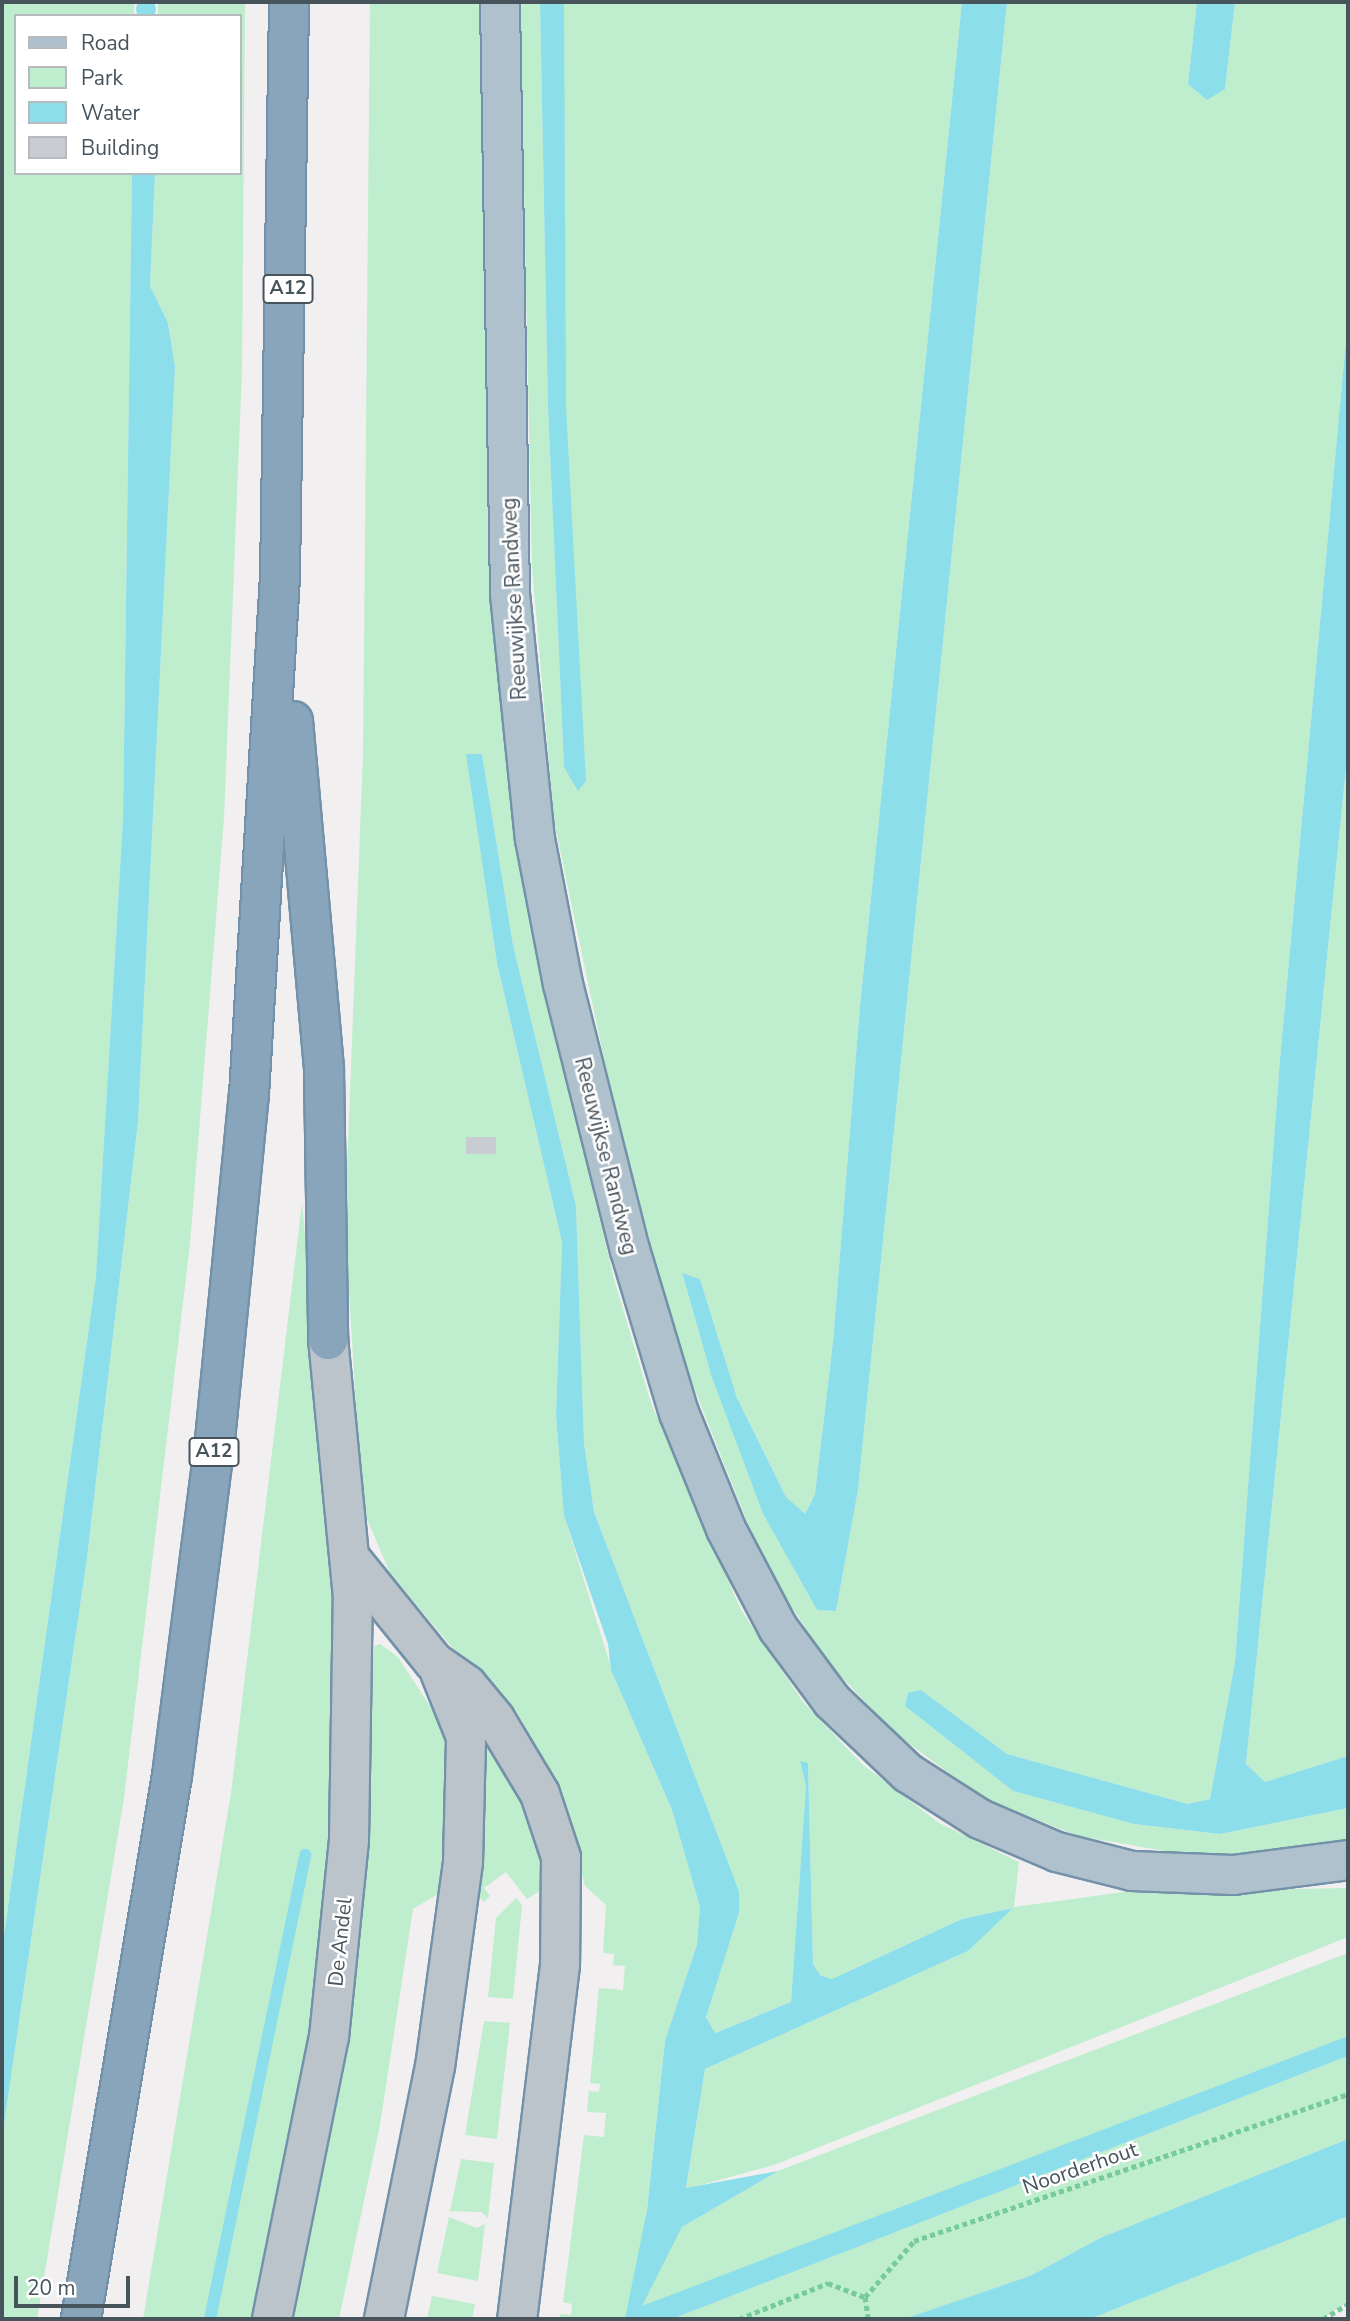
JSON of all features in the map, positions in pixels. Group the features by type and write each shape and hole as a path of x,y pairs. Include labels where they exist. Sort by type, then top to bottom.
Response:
{"highway":[{"name":"A12","path":"81,2319 154,1897 214,1450 250,1081 280,576 289,2"},
{"name":"A12","path":"280,576 324,1071 328,1339"}],"main road":[{"name":"Reeuwijkse Randweg","path":"500,2 510,594 533,827 563,985 630,1250 672,1392 726,1529 778,1628 832,1702 908,1773 979,1819 1057,1852 1145,1872 1260,1873 1348,1860"}],"lane":[{"name":"De Andel","path":"272,2319 318,2101 346,1886 353,1727 350,1558 328,1339"},
{"path":"350,1558 430,1657 474,1693 513,1744 549,1817 564,1875 550,2077 517,2319"},
{"path":"384,2319 437,2054 466,1821 464,1728 430,1657"}],"path":[{"name":"Noorderhout","path":"865,2297 914,2241 1348,2094"},
{"path":"739,2319 828,2283 865,2297 868,2319"},
{"path":"1323,2319 1348,2304"}],"green space":[{"path":"2,2 134,2 134,14 14,14 14,175 132,175 123,818 96,1277 2,1950"},
{"path":"158,2 245,2 242,370 224,818 190,1244 124,1798 37,2319 2,2319 2,2138 87,1558 138,1122 175,367 168,323 150,286 155,175 242,175 242,14 158,14"},
{"path":"370,2 480,2 493,627 514,822 535,947 614,1279 651,1403 741,1610 803,1702 862,1764 939,1823 1019,1862 1014,1907 1124,1892 1348,1888 1348,1937 774,2165 686,2189 705,2069 968,1951 1012,1908 962,1919 832,1979 820,1975 813,1964 808,1764 800,1762 806,1786 791,2002 714,2033 706,2016 739,1913 739,1891 594,1512 584,1443 576,1206 513,945 482,754 467,754 497,963 562,1242 556,1416 564,1516 614,1677 672,1810 700,1907 697,1943 665,2041 644,2236 625,2319 560,2319 560,2314 571,2315 572,2304 563,2302 584,2135 604,2137 606,2113 587,2112 589,2091 599,2092 600,2084 590,2083 599,1988 623,1990 625,1966 613,1965 614,1954 603,1953 606,1905 585,1886 567,1813 521,1719 515,1723 390,1573 362,1507 345,1223 363,754"},
{"path":"520,2 540,2 548,407 564,767 564,2 962,2 860,1006 833,1342 815,1494 804,1515 786,1497 737,1398 700,1279 682,1274 712,1378 763,1514 817,1610 836,1611 858,1490 1007,2 1197,2 1188,84 1225,89 1235,2 1348,2 1348,318 1280,1059 1235,1662 1210,1799 1188,1804 1007,1754 921,1690 905,1706 1013,1791 1134,1824 1220,1834 1348,1808 1348,1841 1211,1859 1078,1836 983,1798 896,1734 828,1663 764,1564 677,1345 614,1106 554,821 532,567"},
{"path":"1348,748 1348,1756 1265,1782 1246,1764"},
{"path":"302,1203 338,1591 328,1933 259,2319 143,2319 231,1793"},
{"path":"380,1644 398,1657 452,1740 445,1890 413,1909 380,2125 339,2319 286,2319 369,1648"},
{"path":"479,1730 517,1794 538,1851 545,1888 527,1899 506,1872 484,1888 490,1896 484,1902 475,1892"},
{"path":"516,1898 522,1905 513,1999 488,1997 496,1918"},
{"path":"1348,1953 1348,2036 641,2307 682,2227 778,2171"},
{"path":"484,2021 510,2023 497,2139 465,2135"},
{"path":"1348,2056 1348,2139 1100,2238 1030,2276 904,2319 672,2319"},
{"path":"461,2159 494,2163 488,2218 481,2212 450,2211"},
{"path":"1348,2216 1348,2302 1320,2319 1090,2319"},
{"path":"449,2217 477,2228 485,2224 478,2281 437,2273"},
{"path":"432,2296 475,2304 472,2319 427,2319"}],"water":[{"path":"142,0 150,0 155,5 154,14 137,13 137,5"},
{"path":"540,2 564,2 566,407 586,781 578,791 564,767 548,407"},
{"path":"962,2 1007,2 858,1490 836,1611 817,1610 763,1514 712,1378 682,1273 700,1279 737,1398 786,1497 805,1514 815,1494 833,1342 860,1006"},
{"path":"1197,2 1235,2 1225,89 1207,100 1188,84"},
{"path":"132,175 155,175 150,286 168,323 175,367 138,1122 87,1558 2,2138 2,1950 96,1277 123,818"},
{"path":"1348,318 1348,748 1246,1764 1265,1782 1348,1756 1348,1808 1220,1834 1134,1824 1013,1791 905,1706 908,1693 921,1690 1007,1754 1188,1804 1210,1799 1235,1662 1280,1059"},
{"path":"466,754 482,754 513,945 576,1206 584,1443 594,1512 739,1891 739,1913 706,2017 715,2033 791,2002 806,1786 800,1761 808,1763 813,1964 820,1975 832,1979 962,1919 1013,1908 968,1951 705,2069 686,2188 778,2171 682,2227 642,2306 1348,2036 1348,2056 672,2319 625,2319 647,2210 665,2041 697,1944 700,1907 672,1810 611,1670 608,1644 564,1516 556,1416 562,1242 497,963"},
{"path":"1348,2139 1348,2216 1090,2319 904,2319 1030,2276 1100,2238"}],"building":[{"path":"466,1137 496,1137 496,1154 466,1154"}],"waterway":[{"path":"210,2319 305,1855"}]}
